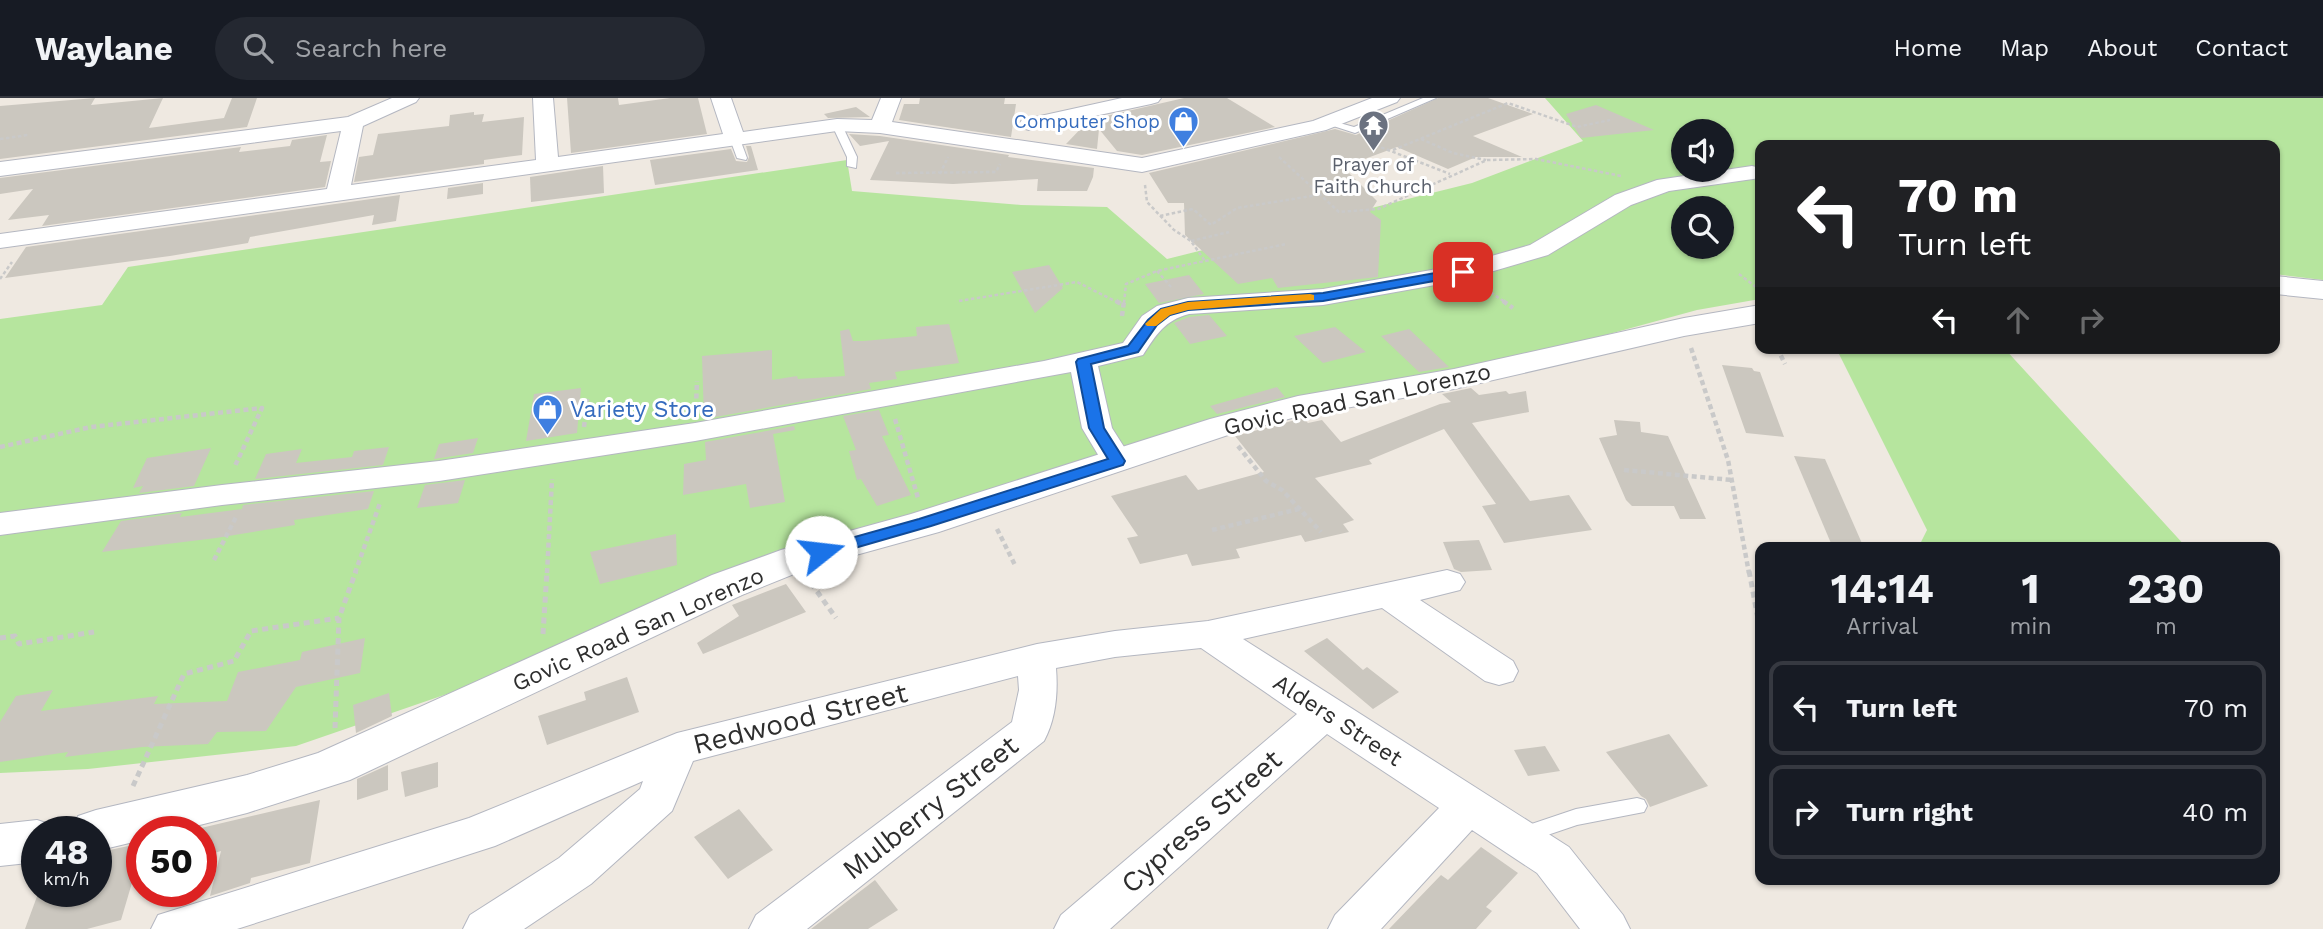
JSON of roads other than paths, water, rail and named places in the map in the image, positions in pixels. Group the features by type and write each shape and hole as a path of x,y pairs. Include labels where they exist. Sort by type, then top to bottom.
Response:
{"main road":[{"path":"2280,286 2323,290"},
{"name":"Govic Road San Lorenzo","path":"112,828 247,794 333,768 727,585 795,559 925,523 1222,426 1298,406 1454,379 1684,327 1755,315"},
{"path":"0,845 21,843"}],"street":[{"path":"0,169 353,123 409,98"},
{"path":"542,98 547,165"},
{"path":"721,98 738,148"},
{"path":"880,128 891,98"},
{"path":"1013,148 1029,124 1033,98"},
{"path":"1029,124 1151,98"},
{"path":"0,241 547,165 738,148 837,125 880,128 1142,165 1329,123 1390,98"},
{"path":"337,195 353,123"},
{"path":"0,524 554,453 890,399 1083,362 1133,349 1153,322 1166,312 1188,306 1323,297 1463,272 1539,250 1623,200 1665,185 1752,173"},
{"path":"1083,362 1097,428 1117,461"},
{"name":"Redwood Street","path":"174,929 480,832 677,749 1037,658 1115,644 1208,634 1447,582"},
{"path":"1386,594 1499,671"},
{"name":"Alders Street","path":"1208,634 1553,860 1607,929"},
{"name":"Mulberry Street","path":"772,929 1030,730 1038,690 1037,658"},
{"name":"Cypress Street","path":"1077,929 1325,713"},
{"path":"486,929 575,872 657,799 677,749"},
{"path":"1351,929 1469,805"}],"lane":[{"path":"1329,123 1355,130 1426,99"},
{"path":"837,125 852,156 852,166"},
{"path":"1519,837 1576,817 1637,806"}],"place":[{"name":"Computer Shop","path":"1183,148"},
{"name":"Prayer of Faith Church","path":"1373,152"},
{"name":"Variety Store","path":"547,436"}]}
